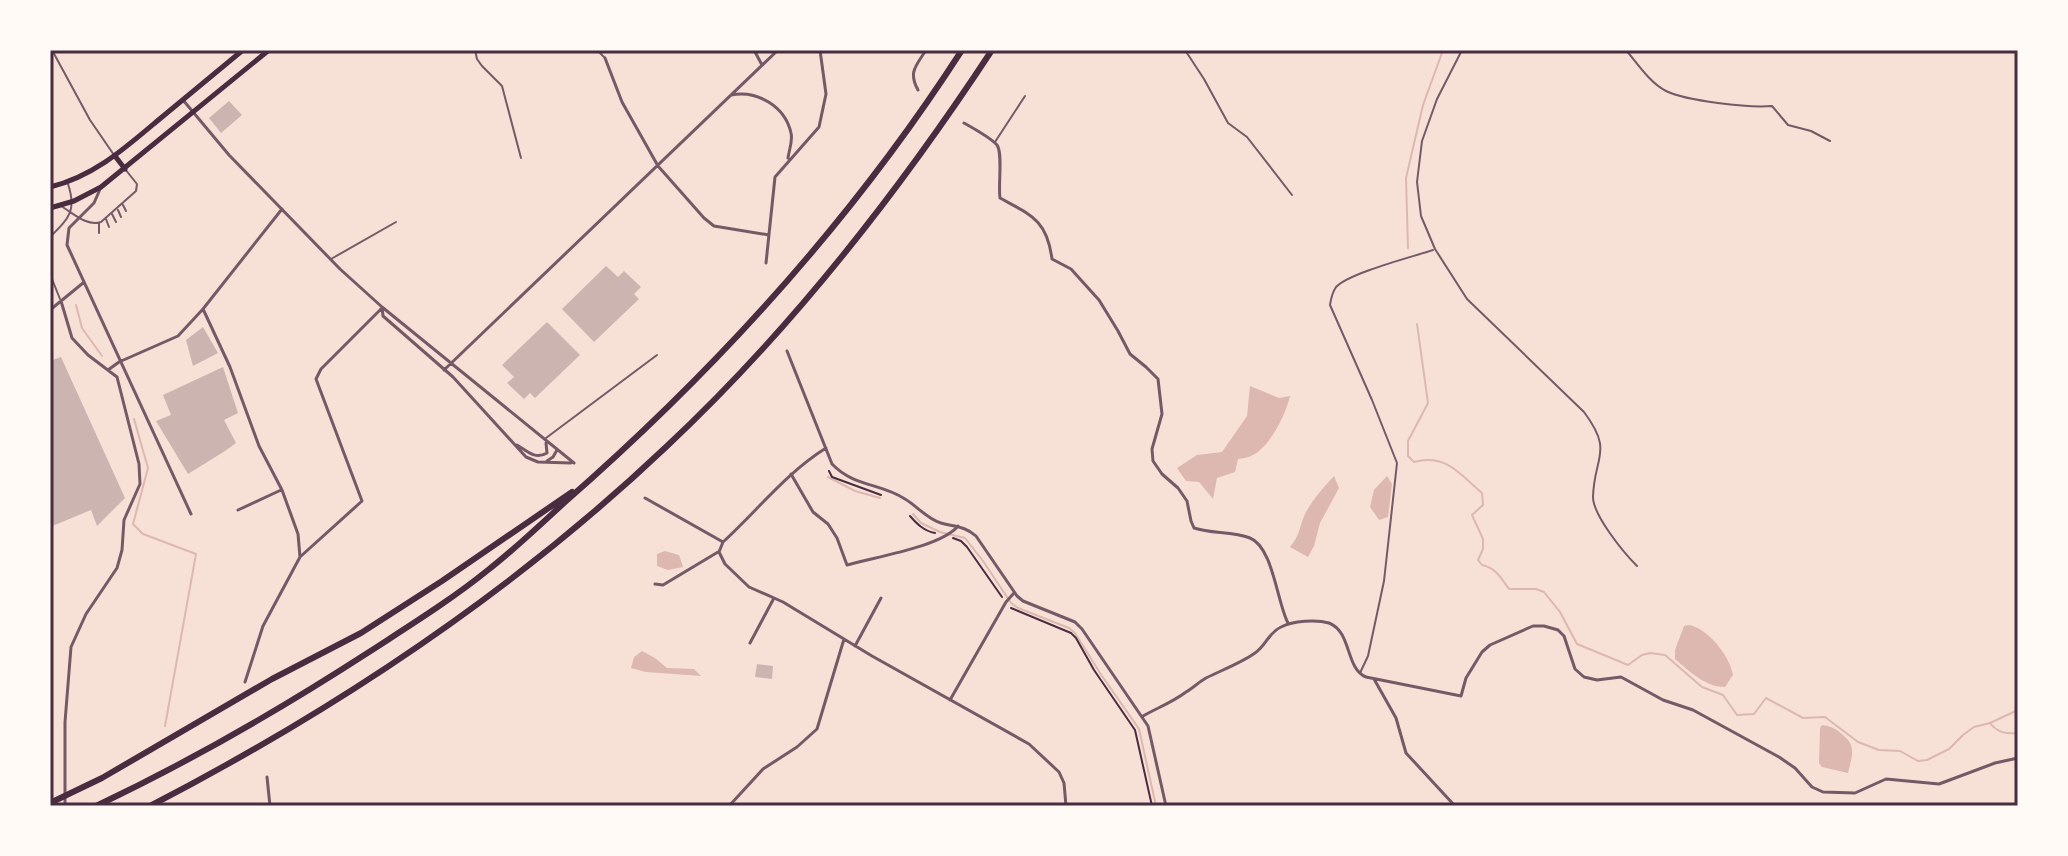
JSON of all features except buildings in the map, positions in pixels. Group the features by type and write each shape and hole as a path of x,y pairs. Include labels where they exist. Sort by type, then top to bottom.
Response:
{"highway":[{"path":"97,805 200,754 295,698 419,620 488,571 592,479 719,356 867,185 962,50"},
{"path":"150,806 311,717 429,640 573,529 668,446 739,374 819,284 950,114 992,50"},
{"path":"51,802 102,778 272,679 361,633 592,479"}],"main road":[{"path":"50,187 88,174 115,156 243,50"},
{"path":"50,208 74,201 101,187 269,50"},
{"path":"115,156 125,169"}],"street":[{"path":"754,50 762,65"},
{"path":"444,370 778,50"},
{"path":"766,263 775,177 819,127 826,94 820,50"},
{"path":"918,90 912,73 926,50"},
{"path":"605,58 622,102 658,166 714,226 769,235"},
{"path":"731,95 740,93 776,106 792,136 788,161"},
{"path":"183,100 229,155 330,259 382,307 574,463 538,462 526,457 444,370 383,316 382,307"},
{"path":"964,123 998,146 1001,157 1000,198 1027,212 1041,224 1050,243 1052,259 1071,269 1099,300 1130,354 1158,379 1162,414 1152,449 1153,461 1187,501 1194,528 1207,533 1253,539 1262,549 1272,570 1289,624"},
{"path":"101,187 94,203 69,228 67,245 191,514"},
{"path":"108,370 178,336 282,209"},
{"path":"50,310 83,283"},
{"path":"61,301 72,338 117,377 139,464 140,484 124,520 117,568 86,614 71,647 65,722 65,806"},
{"path":"245,682 263,626 300,557 362,501 316,379 321,369 382,307"},
{"path":"203,309 230,367 259,446 282,490 298,534 300,557"},
{"path":"787,351 832,464 842,475 903,497 940,523 969,529 1012,594 1075,622 1082,629 1143,716 1166,806"},
{"path":"513,443 539,456 547,453 544,440"},
{"path":"655,584 663,585 719,552 723,542 791,474 826,448"},
{"path":"547,461 557,450"},
{"path":"791,474 813,512 828,524 837,538 847,565 935,541 958,526"},
{"path":"238,510 282,490"},
{"path":"645,498 723,542"},
{"path":"719,552 725,564 749,587 774,598 1029,744 1059,772 1064,783 1066,806"},
{"path":"950,700 1012,594"},
{"path":"750,643 774,598"},
{"path":"855,646 881,598"},
{"path":"1143,716 1184,694 1199,682 1253,655 1274,631 1289,624 1330,624 1338,629 1360,674 1461,696 1466,678 1490,645 1533,626 1544,626 1558,630 1564,636 1575,669 1584,677 1597,680 1621,677 1663,700 1693,710 1779,757 1795,768 1812,787 1823,792 1855,793 1886,779 1939,784 1995,763 2018,758"},
{"path":"729,806 763,769 797,747 817,729 844,639"},
{"path":"1374,679 1396,718 1406,753 1455,806"},
{"path":"267,777 270,806"}],"lane":[{"path":"52,50 90,120 115,156"},
{"path":"475,50 482,66 502,86 521,158"},
{"path":"597,50 605,58"},
{"path":"1185,50 1228,123 1247,137 1292,195"},
{"path":"1462,50 1437,99 1422,141 1417,182 1421,216 1435,249 1467,299 1584,412 1596,428 1601,447 1593,498 1597,514 1622,551 1637,566"},
{"path":"1626,50 1667,91 1727,104 1772,106 1788,125 1811,131 1830,141"},
{"path":"994,144 1025,96"},
{"path":"60,206 92,224 99,223 133,195 137,188 125,169"},
{"path":"50,237 72,213 74,201 68,183"},
{"path":"123,204 126,211"},
{"path":"117,208 121,217"},
{"path":"112,213 116,222"},
{"path":"106,218 109,227"},
{"path":"330,259 396,222"},
{"path":"99,223 99,233"},
{"path":"1360,674 1368,656 1384,581 1397,463 1330,305 1331,295 1338,284 1357,275 1435,249"},
{"path":"50,274 61,301"},
{"path":"544,440 657,355"}],"path":[{"path":"910,516 929,532 961,541 1013,609 1071,633 1076,638 1135,730 1152,806"}],"shaded area":[{"path":"1250,386 1279,398 1290,396 1288,403 1276,430 1264,446 1251,456 1238,459 1235,472 1217,478 1213,499 1199,482 1186,481 1177,468 1197,455 1222,452 1247,416"},
{"path":"1334,476 1339,488 1320,523 1308,557 1290,547 1309,507"},
{"path":"1387,476 1392,484 1388,517 1379,520 1370,507 1374,490"},
{"path":"665,551 679,555 683,567 668,570 657,566 657,554"},
{"path":"1690,625 1711,638 1728,660 1733,675 1725,687 1704,681 1675,659 1684,626"},
{"path":"642,651 667,668 694,669 701,676 631,668 634,657"},
{"path":"1822,725 1837,730 1849,741 1852,754 1848,773 1822,767 1819,763"}],"waterway":[{"path":"1408,248 1406,178 1423,105 1443,50"},
{"path":"76,305 82,328 102,356"},
{"path":"1417,324 1428,403 1408,441 1408,456 1414,462 1435,460 1443,463 1459,472 1482,493 1483,505 1472,515 1483,539 1478,560 1495,571 1509,589 1544,592 1560,612 1577,644 1628,665 1642,655 1665,655 1702,687 1723,695 1737,715 1754,714 1766,698 1803,718 1825,717 1858,742 1879,750 1900,751 1918,761 1949,749 1974,727 1990,723 2002,732 2018,733"},
{"path":"134,419 148,468 133,524 143,534 196,554 165,726"},
{"path":"828,477 855,491 880,498"},
{"path":"913,514 921,523 940,532 965,538 1011,603 1075,633 1139,729 1156,806"},
{"path":"1990,723 2018,710"}]}
